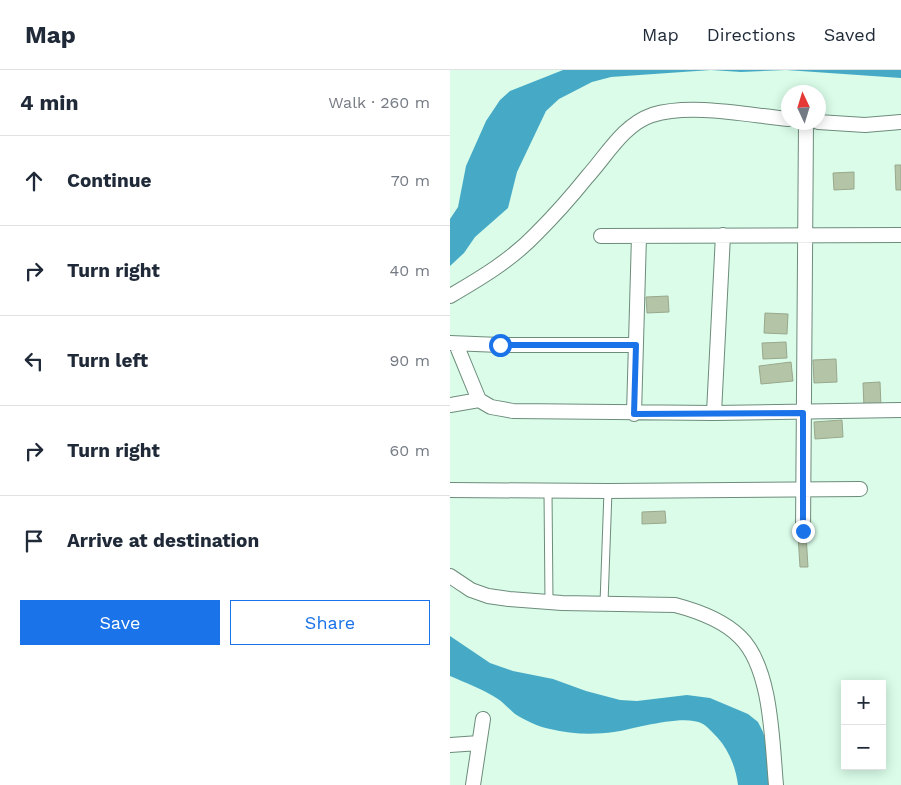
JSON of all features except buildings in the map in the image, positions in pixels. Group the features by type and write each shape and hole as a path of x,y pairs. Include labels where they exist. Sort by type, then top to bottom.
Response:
{"street":[{"path":"450,296 507,261 535,235 575,192 622,134 637,121 653,115 696,109 781,118"},
{"path":"826,123 865,125 901,122"},
{"path":"803,531 806,130"},
{"path":"714,413 723,235"},
{"path":"601,236 901,235"},
{"path":"634,414 639,236"},
{"path":"636,345 453,344 478,400 491,407 513,411 634,414 803,413 901,410"},
{"path":"450,405 478,400"},
{"path":"450,490 608,492 860,490"},
{"path":"450,576 471,590 488,596 549,602 675,605 716,620 740,637 752,654 761,673 769,710 776,785"},
{"path":"473,785 483,719"},
{"path":"450,745 479,743"}],"lane":[{"path":"548,491 549,602"},
{"path":"604,603 608,492"}],"water":[{"path":"563,70 711,70 611,77 592,82 559,99 546,111 517,172 508,208 475,237 464,253 450,266 450,219 458,207 466,166 486,121 500,100 510,91"},
{"path":"711,70 786,70 741,72"},
{"path":"786,70 901,70 901,78"},
{"path":"450,636 490,663 513,671 553,679 586,691 620,700 637,701 687,695 710,698 748,714 758,722 763,732 768,749 771,785 738,785 734,766 725,748 707,727 695,721 672,721 614,732 590,734 558,731 527,721 515,714 492,695 450,676"}],"route":[{"path":"500,345 636,345 634,414 803,413 803,531"}]}
